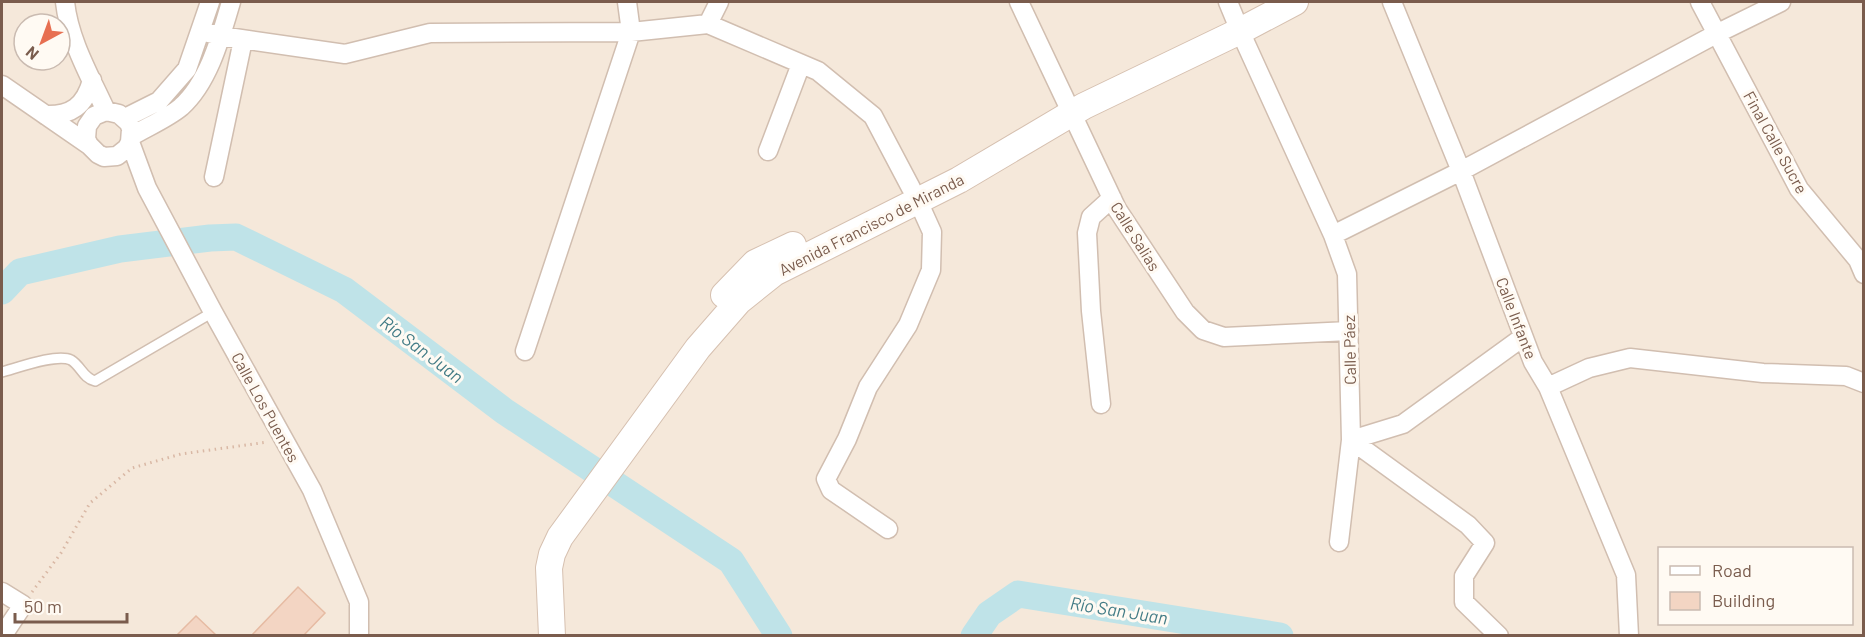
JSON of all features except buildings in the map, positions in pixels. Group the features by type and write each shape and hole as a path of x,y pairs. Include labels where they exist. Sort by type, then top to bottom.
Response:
{"main road":[{"name":"Avenida Francisco de Miranda","path":"537,636 533,568 539,550 555,535 640,417 708,312 756,263 915,194 1068,106 1264,2"},
{"name":"Avenida Francisco de Miranda","path":"1234,17 1295,2"},
{"name":"Avenida Francisco de Miranda","path":"552,636 549,568 555,535"}],"street":[{"path":"65,2 69,25 80,56 106,111"},
{"path":"125,118 159,101 187,69 210,2"},
{"path":"111,157 123,153 131,139 180,108 199,86 221,36 231,2"},
{"path":"525,351 631,32 627,2"},
{"path":"708,24 719,2"},
{"name":"Calle Salias","path":"1019,2 1117,209 1185,312 1203,330 1224,337 1348,331"},
{"name":"Calle Infante","path":"1392,2 1461,171 1533,362 1548,387 1626,574 1629,636"},
{"name":"Final Calle Sucre","path":"1700,2 1799,189 1858,260 1863,274"},
{"path":"1334,235 1461,171 1718,33 1781,2"},
{"name":"Calle Páez","path":"1234,17 1334,235 1347,274 1351,440 1339,542"},
{"path":"200,31 243,40 345,54 430,33 631,32 708,24 818,71 873,116 915,194 932,232 931,270 908,325 868,387 847,439 826,479 831,490 888,529"},
{"path":"214,177 243,40"},
{"path":"768,151 801,64"},
{"path":"45,115 58,116 74,109 88,92 92,80"},
{"path":"2,85 98,154 111,157 147,188"},
{"path":"88,145 87,126 94,116 106,111 125,118 131,129 131,139 147,188"},
{"name":"Calle Los Puentes","path":"147,188 312,490 359,602 359,636"},
{"path":"1101,404 1091,311 1087,233 1091,217 1112,198"},
{"path":"1351,440 1403,424 1523,337"},
{"path":"1548,387 1590,368 1630,358 1763,373 1846,376 1863,382"},
{"path":"1351,440 1468,525 1485,543 1464,576 1464,602 1499,636"},
{"path":"2,592 23,605 2,634"}],"lane":[{"path":"2,372 62,357 74,363 86,377 95,381 213,312"}],"path":[{"path":"23,605 61,553 90,503 132,468 181,454 284,440"}],"shaded area":[{"path":"2,2 1863,2 1863,635 2,635"}],"waterway":[{"name":"Río San Juan","path":"2,291 20,272 120,249 236,237 344,290 504,411 731,561 779,636"},
{"name":"Río San Juan","path":"974,636 989,614 1018,594 1280,636"}]}
